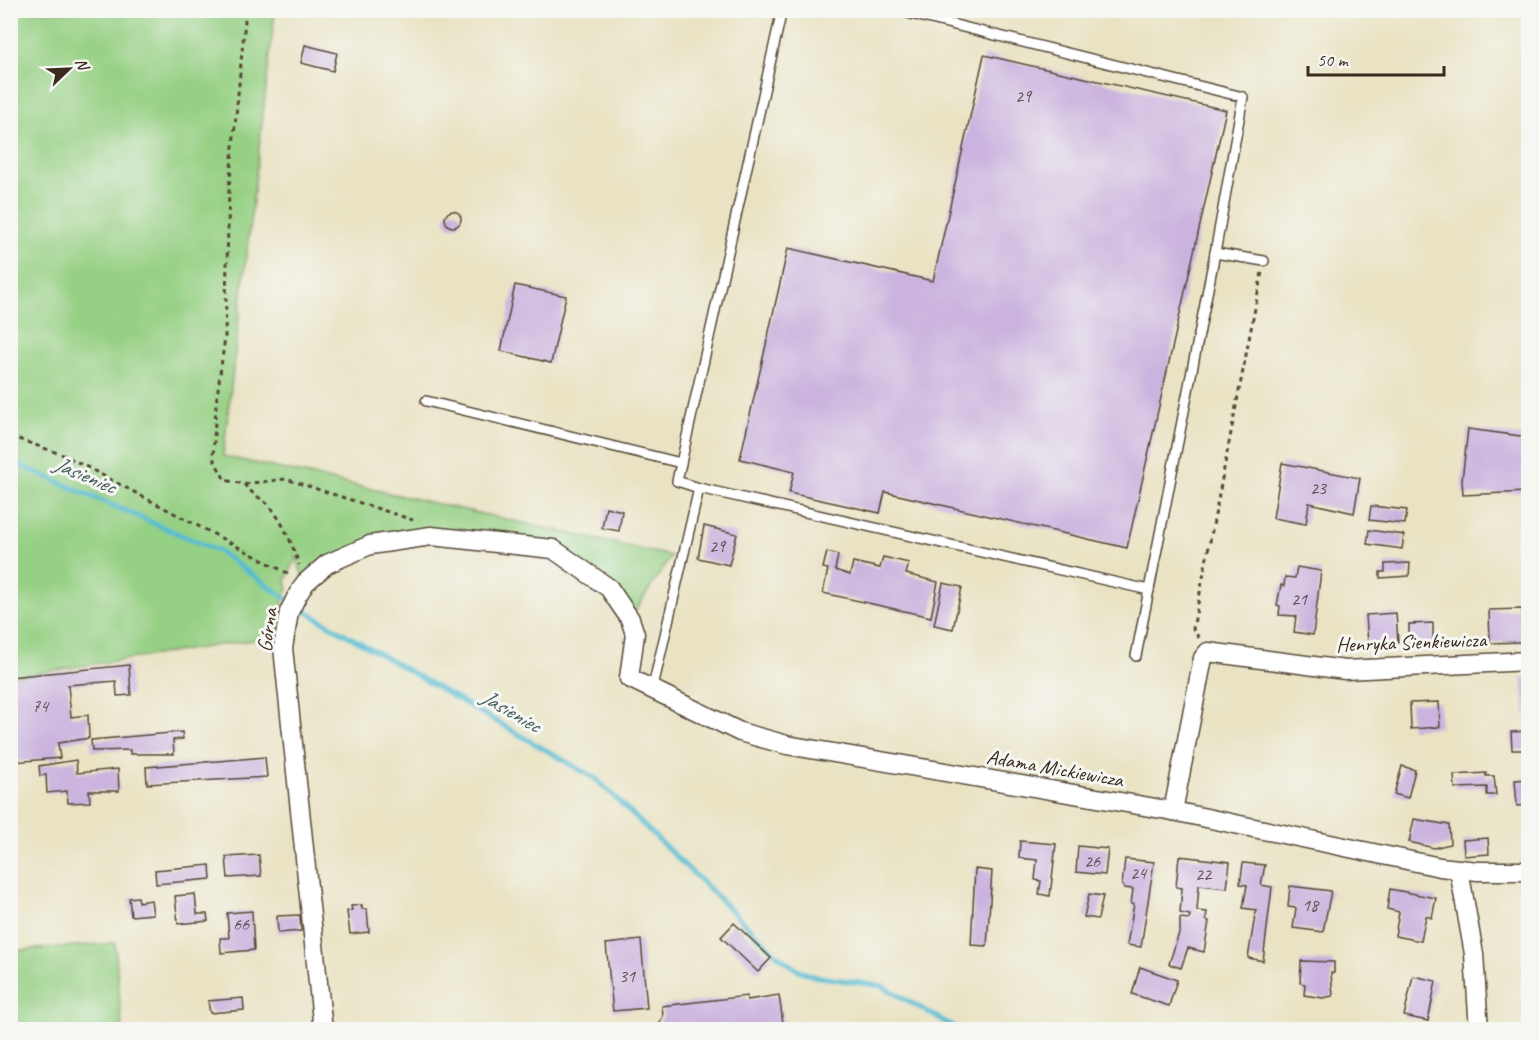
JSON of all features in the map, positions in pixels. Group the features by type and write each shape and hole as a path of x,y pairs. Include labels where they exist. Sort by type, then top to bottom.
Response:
{"street":[{"name":"Adama Mickiewicza","path":"297,597 327,564 370,545 431,536 553,549 609,588 630,619 635,634 629,678 740,732 787,745 1173,811 1459,870 1528,871"},
{"name":"Górna","path":"297,597 284,648 323,1029"},
{"name":"Henryka Sienkiewicza","path":"1208,652 1345,670 1528,661"},
{"path":"1173,811 1203,658 1208,652"},
{"path":"1459,870 1474,954 1479,1029"}],"lane":[{"path":"782,10 677,481 699,488 1149,590"},
{"path":"895,10 1243,97 1215,253 1136,656"},
{"path":"1215,253 1264,261"},
{"path":"426,401 681,463"},
{"path":"652,691 699,488"}],"path":[{"path":"246,10 229,189 225,336 216,404 213,458 225,480 244,484 286,479 422,523"},
{"path":"1208,652 1193,629 1264,261"},
{"path":"10,436 66,456 297,597"},
{"path":"244,484 250,493 271,508 290,541 297,597"}],"green space":[{"path":"11,11 275,11 223,456 671,556 630,619 553,548 431,536 370,545 305,583 296,557 286,580 288,590 283,597 279,636 11,677"},
{"path":"115,943 122,1029 11,1029 11,951"}],"building":[{"path":"305,45 337,53 333,71 301,63"},
{"path":"984,55 1226,110 1127,548 885,492 880,513 789,493 794,472 740,459 788,248 933,281"},
{"path":"453,211 459,213 461,219 459,225 453,227 447,225 445,219 447,213"},
{"path":"515,285 566,296 551,363 501,351"},
{"path":"1468,429 1528,437 1524,477 1526,492 1463,495 1462,480"},
{"path":"1282,463 1360,478 1354,513 1309,503 1306,524 1273,518"},
{"path":"1371,506 1407,510 1405,524 1369,520"},
{"path":"606,507 622,511 619,531 602,528"},
{"path":"704,526 737,534 729,565 698,558"},
{"path":"1369,530 1404,535 1402,549 1367,544"},
{"path":"827,552 838,555 835,570 850,575 853,562 880,568 883,557 909,563 906,574 938,582 931,617 823,593 828,569 823,568"},
{"path":"1410,563 1409,576 1380,578 1380,572 1385,572 1385,564"},
{"path":"1297,567 1321,571 1313,635 1294,632 1296,616 1279,615 1280,606 1277,605 1281,585 1284,586 1285,577 1295,578"},
{"path":"943,583 962,587 953,629 934,625"},
{"path":"1522,609 1524,642 1490,643 1489,610"},
{"path":"1396,613 1398,642 1368,644 1366,615"},
{"path":"1433,623 1433,648 1409,649 1409,624"},
{"path":"129,665 131,695 117,696 116,681 68,685 71,717 88,715 89,738 58,743 60,758 13,762 10,677"},
{"path":"1522,678 1528,678 1528,718 1526,719"},
{"path":"1439,702 1440,727 1411,729 1410,703"},
{"path":"1528,731 1528,750 1512,750 1511,732"},
{"path":"182,732 183,739 173,740 174,754 130,754 130,750 92,751 91,740"},
{"path":"265,757 267,777 147,784 146,767"},
{"path":"76,760 77,773 118,769 119,791 89,791 90,802 68,803 67,791 47,793 46,775 40,776 39,766"},
{"path":"1402,766 1415,770 1408,798 1394,794"},
{"path":"1486,773 1486,776 1494,776 1496,795 1487,795 1487,787 1455,788 1454,775"},
{"path":"1528,779 1528,805 1517,806 1515,780"},
{"path":"1414,819 1449,825 1450,844 1434,848 1409,842"},
{"path":"1488,838 1489,854 1464,856 1463,840"},
{"path":"1020,841 1056,844 1050,896 1039,894 1041,881 1035,880 1037,860 1019,858"},
{"path":"1078,846 1108,849 1105,875 1076,872"},
{"path":"259,855 261,876 228,878 226,857"},
{"path":"1179,856 1230,862 1227,888 1199,885 1197,911 1207,912 1206,920 1209,921 1204,952 1188,948 1181,968 1169,964 1180,930 1180,918 1189,919 1190,915 1180,913 1182,888 1176,887"},
{"path":"1125,859 1154,862 1141,947 1127,945 1134,904 1131,904 1133,889 1124,888 1122,885"},
{"path":"1243,863 1265,865 1261,885 1272,887 1263,961 1248,958 1256,910 1243,908 1247,885 1240,884"},
{"path":"210,865 211,879 156,884 155,870"},
{"path":"975,869 992,871 987,946 971,945"},
{"path":"1290,886 1331,891 1323,932 1293,928 1296,908 1288,907"},
{"path":"1390,889 1436,898 1432,918 1426,916 1421,941 1395,936 1399,912 1387,909"},
{"path":"195,894 197,914 207,914 208,921 178,924 175,896"},
{"path":"1089,894 1103,896 1098,919 1084,917"},
{"path":"138,897 139,902 151,900 153,914 131,916 129,898"},
{"path":"362,905 362,909 367,909 369,932 350,934 347,911 352,910 351,906"},
{"path":"252,911 254,950 221,953 220,938 229,938 227,913"},
{"path":"300,915 301,931 278,933 277,916"},
{"path":"734,923 771,958 758,972 721,937"},
{"path":"641,940 647,1008 613,1011 606,944"},
{"path":"1301,961 1334,962 1334,973 1331,973 1333,996 1323,998 1304,995 1305,984 1300,983"},
{"path":"1140,967 1177,980 1169,1006 1132,994"},
{"path":"1413,976 1436,981 1428,1021 1404,1016"},
{"path":"779,995 784,1030 656,1030 663,1016 662,1006 747,996 747,1000"},
{"path":"243,998 244,1010 210,1013 208,1001"},
{"path":"238,1026 238,1030 214,1030 214,1028"}],"waterway":[{"name":"Jasieniec","path":"10,461 218,551 300,608 596,779 775,953 796,969 813,976 882,986 959,1030"}]}
